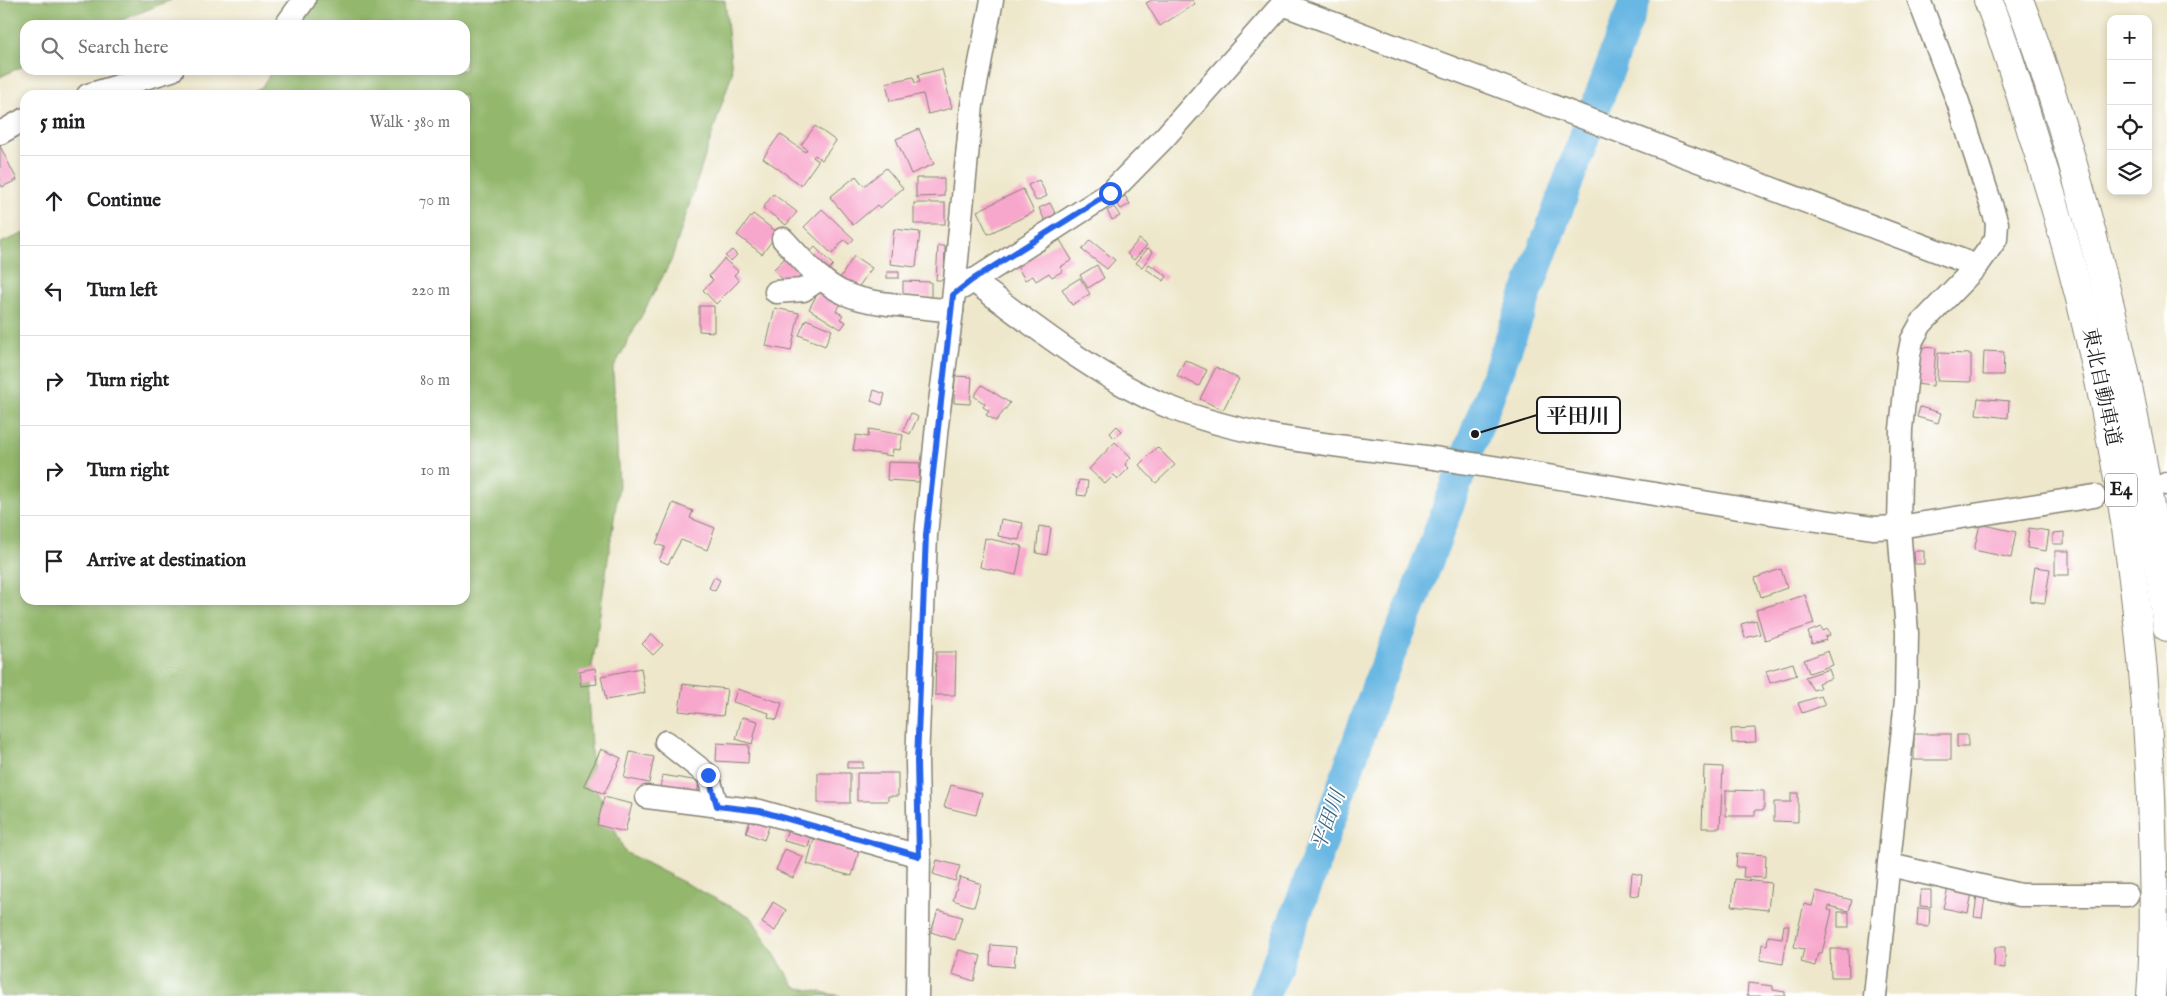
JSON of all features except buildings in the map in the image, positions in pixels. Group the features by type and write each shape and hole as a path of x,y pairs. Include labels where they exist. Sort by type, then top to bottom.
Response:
{"highway":[{"name":"東北自動車道","path":"1988,0 2050,187 2086,314 2111,433 2130,548 2148,714 2153,840 2151,996"},
{"name":"東北自動車道","path":"2019,0 2067,144 2104,276 2134,411 2158,549 2167,627"}],"street":[{"path":"290,20 304,0"},
{"path":"917,996 919,856 917,761 926,535 972,105 992,0"},
{"path":"1874,996 1890,865 1906,700 1907,633 1899,527 1904,390 1912,340 1921,324 1938,304 1977,266 1996,239 1997,223 1958,102 1919,0"},
{"path":"952,303 972,280 1110,193 1164,138 1284,2 1580,117 1977,266"},
{"path":"105,90 155,75"},
{"path":"0,133 20,122"},
{"path":"783,239 821,278 846,295 870,301 952,303"},
{"path":"776,292 803,290 821,278"},
{"path":"972,280 1081,358 1167,406 1210,422 1262,434 1451,460 1874,528 1899,527 2094,496"},
{"path":"666,742 708,775 717,806"},
{"path":"647,797 760,811 919,856"},
{"path":"1890,865 2020,895 2127,895"}],"green space":[{"path":"0,0 171,0 122,20 20,20 20,67 0,77"},
{"path":"315,0 725,0 732,73 671,261 613,369 619,485 588,694 593,782 625,852 751,917 795,987 841,996 0,996 0,243 20,235 20,605 470,605 470,90 256,90 262,87 269,75 470,75 470,20 303,20"}],"waterway":[{"name":"平田川","path":"1264,996 1310,878 1378,683 1413,601 1635,0"}],"place":[{"name":"平田川","path":"1475,434"}],"route":[{"path":"708,775 717,806 760,811 858,837 919,856 917,761 926,535 953,295 972,280 1110,193"}]}
